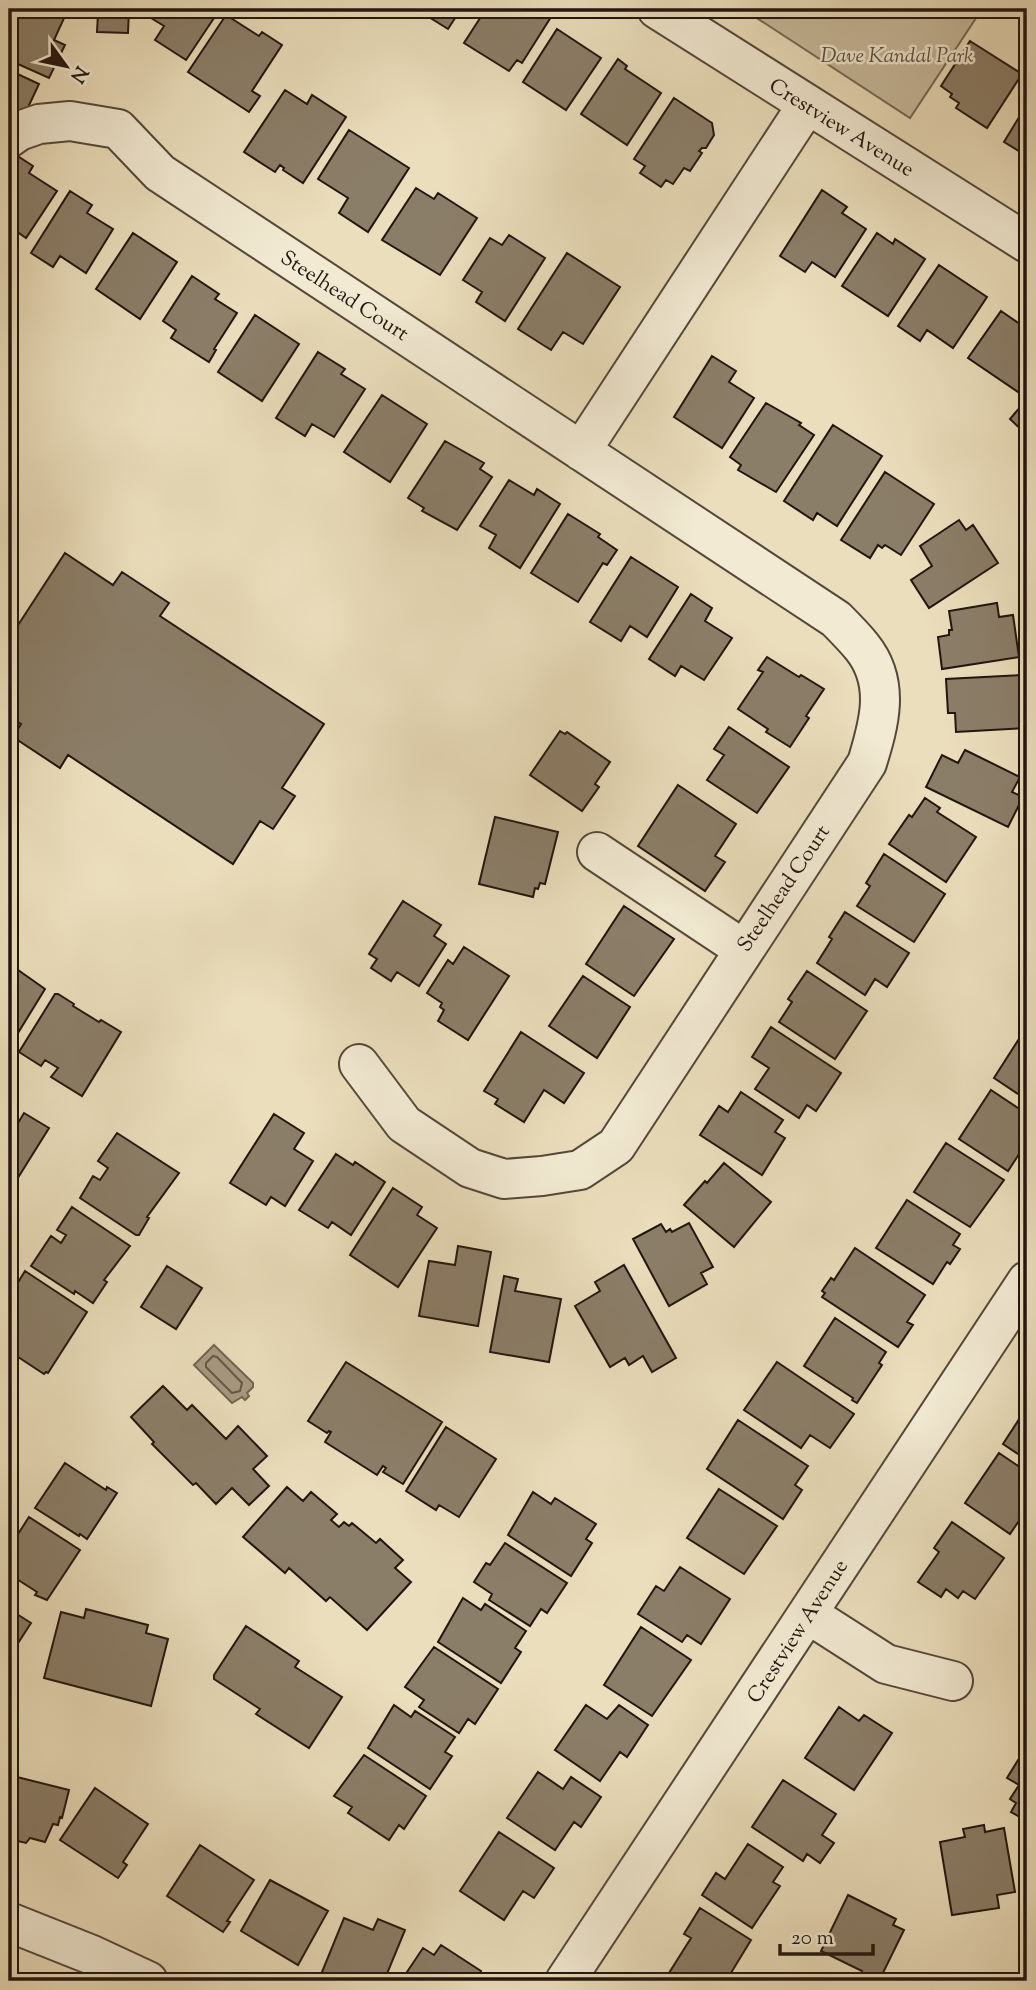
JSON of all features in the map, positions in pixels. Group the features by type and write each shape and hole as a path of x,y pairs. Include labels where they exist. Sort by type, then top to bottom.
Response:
{"street":[{"name":"Crestview Avenue","path":"657,9 1027,243"},
{"path":"581,451 807,105"},
{"name":"Steelhead Court","path":"9,138 19,131 39,124 70,121 118,129 160,173 836,618 864,649 880,684 879,724 867,763 616,1146 580,1170 542,1177 504,1179 470,1168 404,1124 359,1064"},
{"path":"597,852 743,949"},
{"name":"Crestview Avenue","path":"565,1981 1027,1281"},
{"path":"808,1614 886,1664 953,1681"},
{"path":"9,1922 148,1981"}],"green space":[{"name":"Dave Kandal Park","path":"743,9 982,9 910,118"}],"water":[{"path":"214,1345 253,1383 245,1400 242,1397 232,1403 194,1365"}],"building":[{"path":"9,9 49,9 65,16 54,40 65,45 49,78 9,60"},
{"path":"85,9 129,9 128,33 97,32 98,13 85,12"},
{"path":"154,9 220,9 186,60 155,40 164,26 151,18 157,10"},
{"path":"416,9 461,9 448,29"},
{"path":"486,9 538,9 551,17 522,63 517,60 509,71 464,43"},
{"path":"226,15 259,36 262,32 282,45 252,91 260,96 249,112 188,72"},
{"path":"557,29 601,58 566,110 523,82"},
{"path":"970,41 1022,74 987,128 956,108 959,103 941,86"},
{"path":"618,59 627,66 625,69 661,93 627,145 581,114"},
{"path":"9,70 39,84 24,116 12,110 9,117"},
{"path":"285,90 307,104 312,95 346,117 303,183 280,165 275,172 244,152"},
{"path":"674,98 712,123 714,135 706,148 699,151 702,153 690,171 684,168 673,184 666,180 661,187 640,173 645,166 634,159"},
{"path":"1027,104 1027,156 1004,142"},
{"path":"349,130 409,168 368,232 339,213 348,198 318,179"},
{"path":"13,153 33,166 29,173 57,191 26,238 9,226 9,159"},
{"path":"416,188 434,199 438,193 477,218 440,275 382,240"},
{"path":"822,190 847,207 842,213 866,229 835,277 812,262 805,272 780,256"},
{"path":"70,191 92,205 87,213 113,229 86,273 60,256 53,267 31,253"},
{"path":"133,233 177,262 140,319 96,289"},
{"path":"877,233 893,244 895,239 925,259 888,316 842,286"},
{"path":"509,235 545,258 505,321 476,302 482,292 463,280 490,238 502,245"},
{"path":"567,253 620,287 583,344 563,332 551,350 518,329"},
{"path":"939,265 987,297 953,348 927,330 920,341 898,326"},
{"path":"192,276 219,294 215,299 237,313 214,349 216,350 209,362 171,338 176,330 163,321"},
{"path":"1001,311 1027,329 1027,378 1018,392 968,358"},
{"path":"255,315 299,344 262,401 218,372"},
{"path":"318,352 345,369 341,374 365,389 334,437 312,424 305,436 276,418"},
{"path":"712,356 736,371 729,382 754,398 722,448 674,417"},
{"path":"382,395 427,424 390,482 344,452"},
{"path":"1027,399 1027,435 1010,419"},
{"path":"766,403 801,423 799,425 814,435 776,492 738,470 741,465 730,457"},
{"path":"833,425 882,456 837,526 817,513 813,520 784,501"},
{"path":"445,441 484,463 480,469 492,477 457,530 422,511 424,508 408,498"},
{"path":"885,472 934,504 901,555 885,545 882,548 878,545 870,558 841,540"},
{"path":"509,480 534,495 537,489 560,504 520,568 489,548 496,535 480,526"},
{"path":"568,514 600,534 598,537 617,550 607,565 603,563 578,602 531,573"},
{"path":"959,520 966,530 973,525 998,563 929,608 911,580 932,566 920,546"},
{"path":"65,553 113,585 122,572 169,603 160,616 324,724 282,788 295,796 273,829 260,821 233,864 68,755 60,768 13,737 21,724 9,716 9,639"},
{"path":"631,557 678,587 647,637 630,626 621,641 590,622"},
{"path":"691,594 712,608 705,621 732,638 704,680 681,666 675,676 649,659"},
{"path":"997,603 999,617 1013,615 1019,657 942,669 938,637 949,635 949,630 952,630 949,611"},
{"path":"767,657 824,689 790,747 738,709 763,672 758,670"},
{"path":"1022,675 1024,699 1027,699 1027,728 956,732 955,713 948,713 946,679"},
{"path":"729,727 789,767 757,813 707,780 724,755 714,749"},
{"path":"560,731 565,734 567,732 610,762 595,784 599,787 582,811 530,775"},
{"path":"965,750 1020,777 1012,792 1023,797 1008,827 926,787 942,755 958,763"},
{"path":"678,785 736,824 715,856 725,862 705,891 638,846"},
{"path":"925,798 940,808 937,812 976,837 946,882 889,844 909,815 912,817"},
{"path":"495,817 558,832 545,884 540,883 538,889 535,888 533,897 479,884"},
{"path":"884,854 945,894 914,942 857,906 870,886 866,883"},
{"path":"403,901 441,925 434,936 446,944 419,986 397,972 391,981 371,968 377,959 369,954"},
{"path":"624,906 674,939 634,996 586,964"},
{"path":"845,912 909,953 887,987 875,979 865,995 817,963"},
{"path":"464,947 509,976 468,1040 438,1021 444,1010 440,1007 442,1003 427,993 448,960 453,964"},
{"path":"9,966 45,989 10,1046"},
{"path":"807,971 867,1011 835,1059 779,1022 792,1002 788,999"},
{"path":"583,976 630,1007 597,1058 549,1026"},
{"path":"55,994 99,1022 101,1020 121,1032 82,1096 51,1077 58,1068 45,1060 41,1066 19,1052"},
{"path":"771,1027 841,1073 816,1111 807,1105 799,1118 755,1089 769,1068 752,1057"},
{"path":"1024,1031 1027,1033 1027,1100 994,1078"},
{"path":"521,1032 584,1073 564,1103 544,1090 524,1122 495,1104 498,1099 484,1091"},
{"path":"991,1090 1027,1114 1027,1142 1008,1171 959,1139"},
{"path":"741,1092 783,1120 775,1132 785,1138 762,1175 700,1135 719,1106 728,1112"},
{"path":"9,1103 17,1108 11,1119 18,1123 24,1113 49,1128 11,1189 9,1187"},
{"path":"274,1114 304,1133 294,1149 313,1161 285,1206 271,1197 266,1205 230,1183"},
{"path":"117,1133 179,1173 147,1217 149,1218 139,1235 80,1198 93,1176 100,1180 108,1168 98,1161"},
{"path":"946,1143 1004,1180 970,1227 914,1192"},
{"path":"336,1154 353,1165 355,1162 385,1182 351,1235 332,1222 328,1228 299,1210"},
{"path":"724,1163 771,1202 734,1247 684,1205"},
{"path":"393,1188 422,1207 417,1215 437,1228 398,1287 350,1255"},
{"path":"907,1200 960,1234 953,1245 960,1249 950,1264 947,1262 933,1284 876,1248"},
{"path":"72,1207 130,1246 104,1280 107,1282 93,1303 31,1266 51,1236 61,1243 66,1235 57,1230"},
{"path":"689,1223 713,1267 701,1273 707,1284 669,1306 633,1239 661,1224 666,1232 670,1229 672,1232"},
{"path":"458,1246 491,1252 478,1326 419,1316 429,1261 455,1265"},
{"path":"855,1248 925,1295 907,1322 913,1325 898,1347 822,1297 825,1293 822,1291 831,1278 834,1280"},
{"path":"624,1265 676,1358 652,1372 643,1356 629,1365 625,1358 610,1367 575,1306 600,1291 595,1282"},
{"path":"167,1266 202,1288 176,1329 141,1307"},
{"path":"25,1271 87,1312 48,1373 44,1374 9,1351 9,1318 16,1307 9,1302 9,1297"},
{"path":"504,1276 518,1279 515,1291 561,1299 549,1362 490,1352"},
{"path":"835,1318 886,1352 879,1363 882,1365 857,1403 804,1366"},
{"path":"346,1362 442,1422 403,1484 383,1472 386,1468 383,1466 377,1475 325,1442 331,1432 327,1433 308,1421"},
{"path":"777,1362 854,1414 830,1448 810,1435 801,1448 744,1410"},
{"path":"163,1386 187,1410 192,1405 226,1439 238,1426 267,1456 253,1469 269,1486 249,1505 232,1488 216,1504 152,1444 154,1442 131,1417"},
{"path":"1027,1407 1027,1460 1003,1444"},
{"path":"738,1420 808,1466 795,1485 802,1490 783,1519 707,1469"},
{"path":"446,1427 496,1459 459,1517 439,1505 436,1510 406,1491"},
{"path":"999,1453 1027,1472 1027,1509 1010,1534 965,1503"},
{"path":"65,1463 106,1490 107,1487 117,1493 87,1539 35,1508"},
{"path":"287,1487 303,1501 311,1492 337,1514 331,1520 339,1527 344,1522 349,1526 352,1523 376,1543 380,1539 403,1560 395,1568 411,1582 367,1630 330,1597 326,1601 289,1568 285,1573 243,1537"},
{"path":"719,1489 777,1526 744,1574 687,1538"},
{"path":"533,1492 551,1504 555,1498 596,1524 586,1539 592,1543 571,1576 508,1535"},
{"path":"29,1517 80,1550 47,1600 35,1595 37,1592 9,1574 9,1548"},
{"path":"952,1522 1004,1558 975,1599 963,1591 958,1598 946,1589 941,1597 918,1582 939,1552 934,1548"},
{"path":"505,1543 567,1583 547,1613 541,1609 530,1626 489,1600 492,1594 474,1582 486,1563 490,1565"},
{"path":"680,1567 730,1599 701,1644 687,1635 682,1642 638,1614 656,1586 664,1591"},
{"path":"463,1598 481,1610 485,1604 526,1631 515,1648 521,1652 501,1683 438,1642"},
{"path":"9,1609 31,1623 9,1657"},
{"path":"86,1609 148,1625 146,1633 168,1639 151,1706 44,1678 61,1612 84,1618"},
{"path":"246,1626 299,1661 295,1667 342,1697 309,1748 256,1714 260,1709 214,1679"},
{"path":"641,1627 691,1660 652,1716 604,1685"},
{"path":"434,1647 498,1689 475,1724 468,1719 459,1733 419,1707 424,1700 405,1687"},
{"path":"394,1705 411,1717 415,1711 455,1737 445,1752 452,1756 430,1789 368,1748"},
{"path":"586,1705 607,1719 619,1705 648,1725 627,1757 620,1752 600,1781 555,1750"},
{"path":"839,1707 859,1721 864,1715 892,1733 854,1790 805,1758"},
{"path":"364,1755 426,1796 404,1829 399,1825 389,1840 348,1813 352,1807 334,1796"},
{"path":"1027,1755 1027,1821 1011,1812 1016,1803 1010,1799 1019,1785 1007,1778 1020,1757 1025,1760"},
{"path":"538,1772 563,1789 571,1777 601,1797 581,1827 574,1822 555,1850 507,1818"},
{"path":"9,1775 69,1790 62,1818 60,1817 58,1825 53,1824 45,1842 30,1838 26,1843 9,1839"},
{"path":"783,1780 836,1814 822,1835 834,1843 820,1863 807,1854 803,1861 752,1827"},
{"path":"95,1788 148,1824 123,1862 127,1865 118,1878 60,1840"},
{"path":"984,1825 985,1832 1004,1828 1015,1892 997,1895 999,1908 952,1915 940,1842 965,1837 963,1829"},
{"path":"499,1832 554,1868 534,1898 523,1891 504,1920 460,1891"},
{"path":"748,1844 783,1867 773,1882 780,1886 752,1928 702,1895 716,1873 725,1879"},
{"path":"200,1845 254,1880 227,1921 230,1922 223,1932 167,1896"},
{"path":"270,1880 328,1911 298,1965 241,1931"},
{"path":"848,1895 896,1919 893,1925 904,1930 879,1981 868,1981 859,1977 862,1971 821,1951"},
{"path":"700,1908 751,1940 726,1981 682,1981 669,1973 691,1938 684,1934"},
{"path":"344,1918 373,1930 378,1919 405,1930 384,1981 345,1981 322,1972"},
{"path":"441,1945 481,1971 475,1981 401,1981 423,1948 434,1955"}]}
